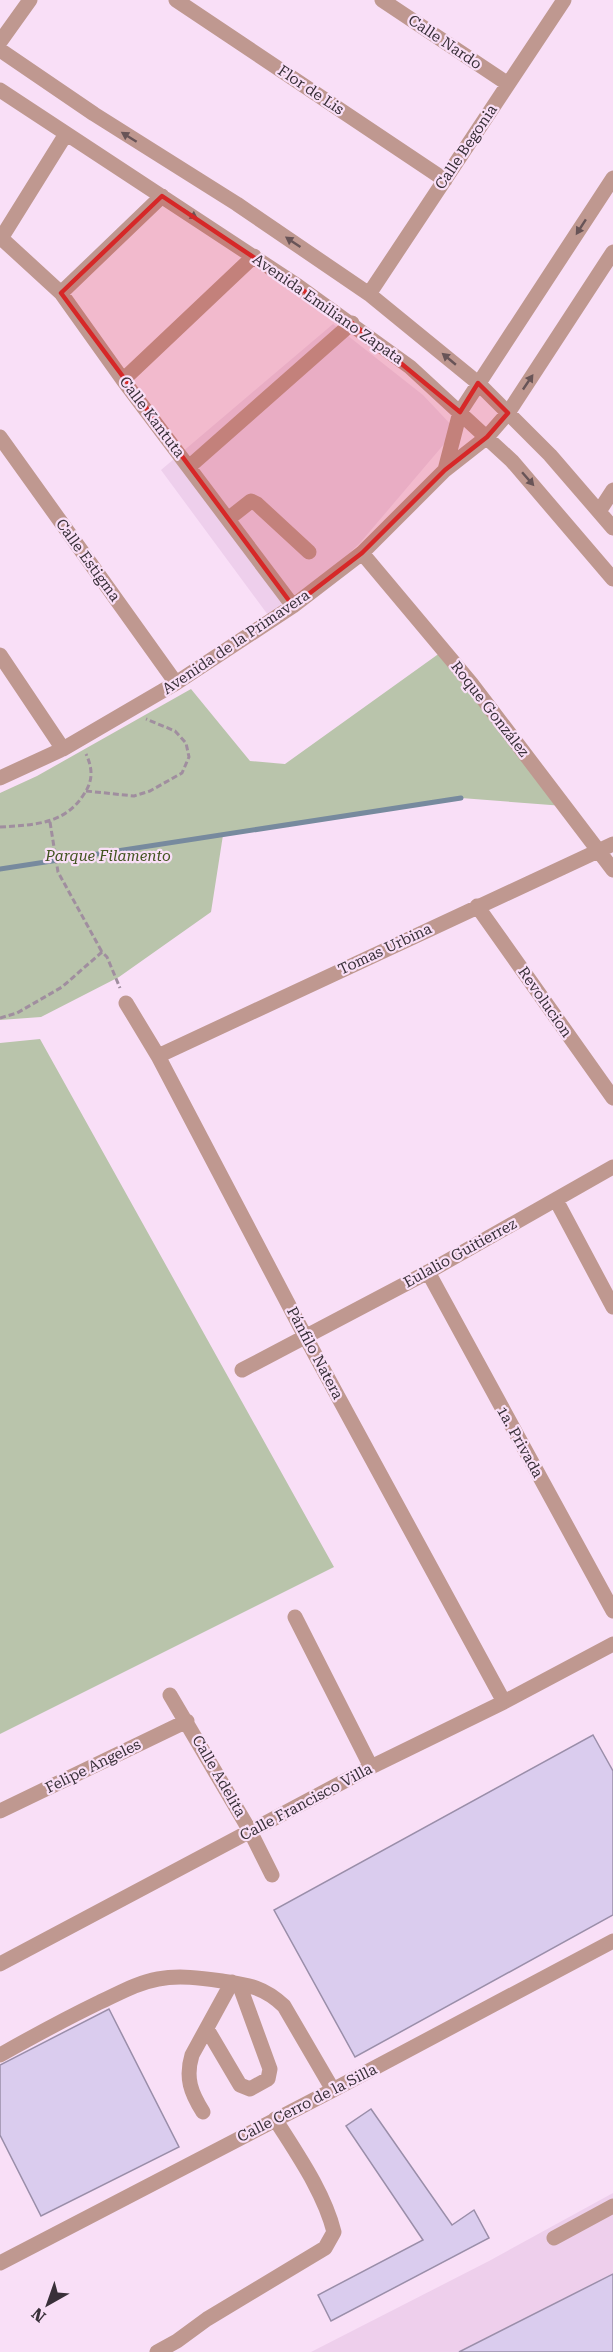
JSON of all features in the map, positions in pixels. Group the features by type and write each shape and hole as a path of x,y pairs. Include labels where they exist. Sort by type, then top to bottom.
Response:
{"street":[{"path":"0,42 30,0"},
{"name":"Flor de Lis","path":"176,0 445,180"},
{"name":"Calle Nardo","path":"382,0 508,84"},
{"name":"Calle Begonia","path":"369,294 564,0"},
{"name":"Avenida Emiliano Zapata","path":"0,50 94,114 237,204 369,294 478,383 550,455 600,510 613,528"},
{"name":"Avenida Emiliano Zapata","path":"0,90 254,256 410,367 519,469 613,579"},
{"path":"0,238 66,134"},
{"path":"446,470 460,412 613,178"},
{"path":"61,293 162,196"},
{"name":"Calle Kantuta","path":"0,238 61,293 123,380 190,466 293,606"},
{"name":"Avenida de la Primavera","path":"0,777 63,748 176,683 293,606 362,553 446,470 487,437 508,413 613,252"},
{"path":"123,380 254,256"},
{"path":"190,466 351,323"},
{"name":"Calle Estigma","path":"0,437 176,683"},
{"path":"600,510 613,490"},
{"path":"228,519 251,501 309,552"},
{"name":"Roque González","path":"362,553 471,682 613,870"},
{"path":"0,655 63,748"},
{"name":"Tomas Urbina","path":"158,1056 597,849 613,844"},
{"name":"Revolucion","path":"477,906 613,1098"},
{"name":"Pánfilo Natera","path":"126,1004 158,1056 305,1336 504,1702"},
{"name":"Eulalio Guitierrez","path":"242,1370 428,1272 613,1167"},
{"path":"556,1200 613,1307"},
{"name":"1a. Privada","path":"428,1272 613,1611"},
{"path":"295,1617 371,1767"},
{"name":"Calle Francisco Villa","path":"0,1964 371,1767 504,1702 613,1644"},
{"name":"Calle Adelita","path":"170,1695 250,1832 272,1875"},
{"name":"Felipe Angeles","path":"0,1811 187,1721"},
{"name":"Calle Cerro de la Silla","path":"0,2263 613,1941"},
{"path":"0,2055 60,2022 136,1985 179,1977 235,1983 263,1989 284,2006 333,2090"},
{"path":"207,2029 240,2085 250,2089 268,2079 270,2069 235,1983"},
{"path":"203,2112 193,2096 188,2079 192,2055 235,1983"},
{"path":"157,2352 325,2248 334,2232 330,2216 300,2159 275,2119"},
{"path":"554,2238 613,2206"}],"path":[{"path":"86,792 134,796 150,791 182,773 189,757 186,743 175,731 147,720 132,708"},
{"path":"0,827 50,822 69,812 91,783 91,765 79,739"},
{"path":"50,822 58,872 102,952 107,957 126,1004"},
{"path":"0,1018 17,1012 62,987 102,952"}],"highlighted area":[{"path":"162,196 352,323 460,412 478,383 508,413 487,437 445,470 362,553 293,606 61,293"}],"shaded area":[{"path":"333,324 423,395 456,430 360,543 343,559 268,615 161,470"},
{"path":"613,2193 613,2352 311,2352 489,2261"}],"green space":[{"name":"Parque Filamento","path":"444,650 564,806 461,798 223,835 211,912 119,977 41,1017 0,1020 0,793 37,776 191,689 250,761 285,764"},
{"path":"40,1039 334,1567 0,1734 0,1043"}],"building":[{"path":"593,1735 613,1771 613,1915 355,2057 274,1910"},
{"path":"109,2009 179,2147 41,2216 0,2135 0,2065"},
{"path":"371,2109 452,2225 474,2210 489,2238 331,2321 318,2295 423,2240 346,2126"},
{"path":"613,2274 613,2352 459,2352"}],"waterway":[{"path":"0,869 461,798"}]}
